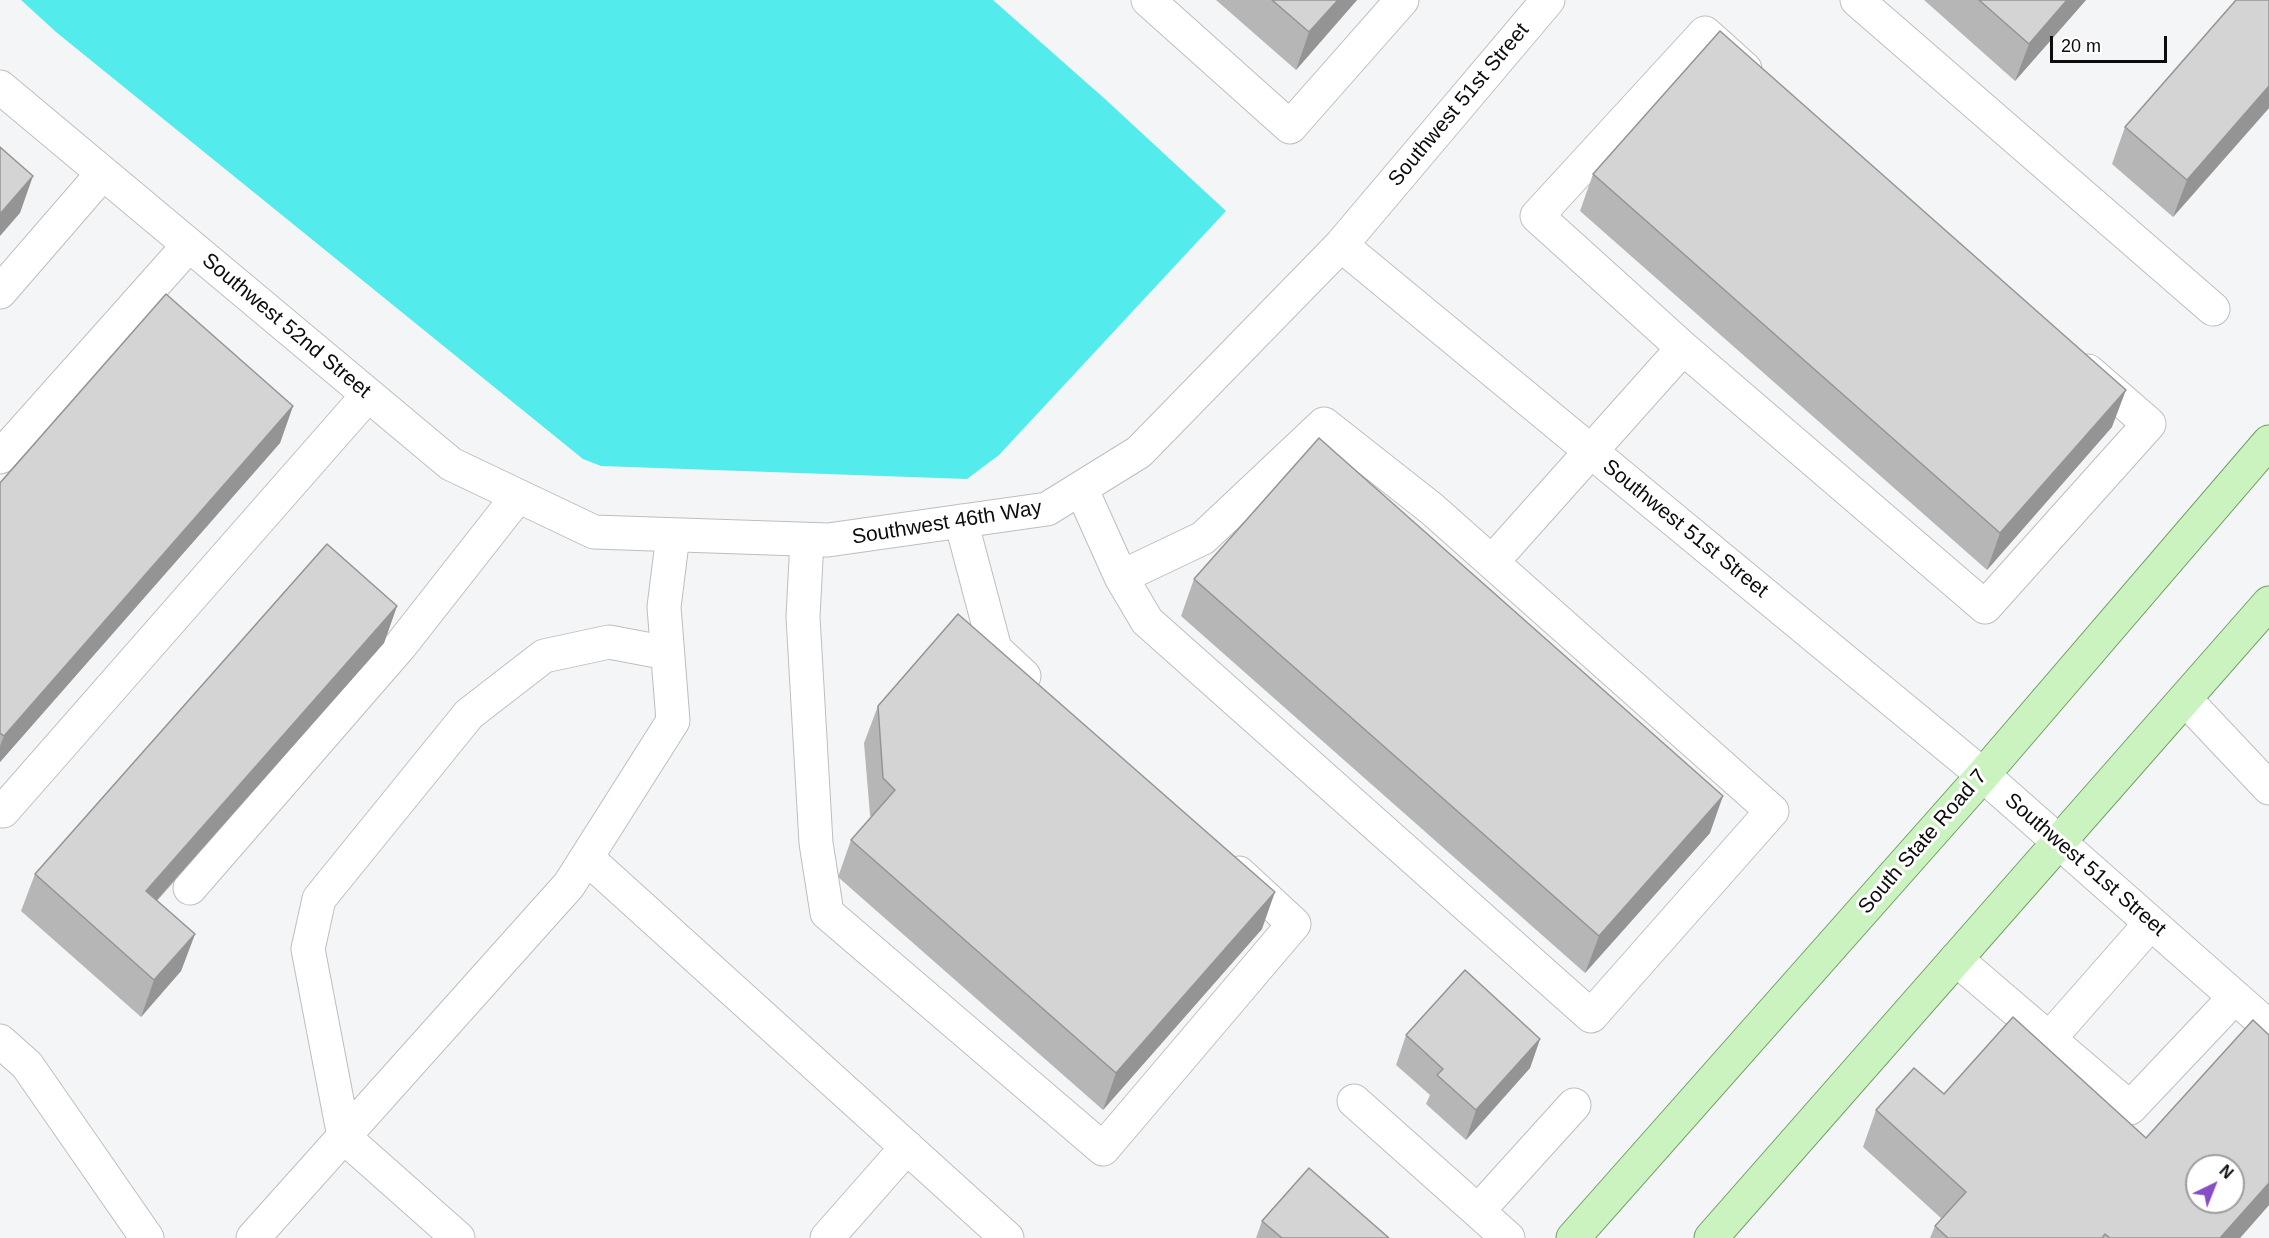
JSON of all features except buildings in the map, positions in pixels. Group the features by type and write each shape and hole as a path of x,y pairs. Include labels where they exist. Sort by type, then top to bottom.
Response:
{"main road":[{"name":"South State Road 7","path":"1573,1238 1983,774 2269,442"},
{"path":"1711,1238 2269,603"}],"street":[{"path":"1148,0 1290,127 1402,0"},
{"name":"Southwest 51st Street","path":"1548,0 1341,245 1983,774 2269,1027"},
{"path":"1857,0 2212,309"},
{"path":"1767,88 1704,33 1537,216 1683,348 1985,607 2149,424 2069,354"},
{"name":"Southwest 52nd Street","path":"0,87 451,464 594,532"},
{"path":"0,292 103,172"},
{"path":"0,457 189,245"},
{"name":"Southwest 46th Way","path":"594,532 828,540 1047,509 1139,452 1341,245"},
{"path":"1492,562 1683,348"},
{"path":"0,808 3,811 368,395"},
{"path":"1081,488 1121,577 1147,621 1591,1016 1772,811 1432,510 1324,424 1203,538 1121,577"},
{"path":"190,888 402,645 518,496"},
{"path":"961,522 995,649 1047,697"},
{"path":"253,1238 569,885 673,721 664,608 673,535"},
{"path":"807,540 805,641 816,843 827,913 1103,1149 1294,924 1215,851"},
{"path":"458,1238 344,1137 308,949 319,899 469,714 544,656 609,642 667,653"},
{"path":"2185,699 2269,788"},
{"path":"587,858 1007,1238"},
{"path":"2049,1039 2151,923"},
{"path":"1956,960 2130,1108 2235,997"},
{"path":"0,1041 27,1065 147,1238"},
{"path":"1354,1101 1509,1238"},
{"path":"1478,1211 1574,1105"},
{"path":"827,1238 907,1147"}],"water":[{"path":"21,0 993,0 1226,211 999,455 967,479 601,466 583,459 56,32"}]}
